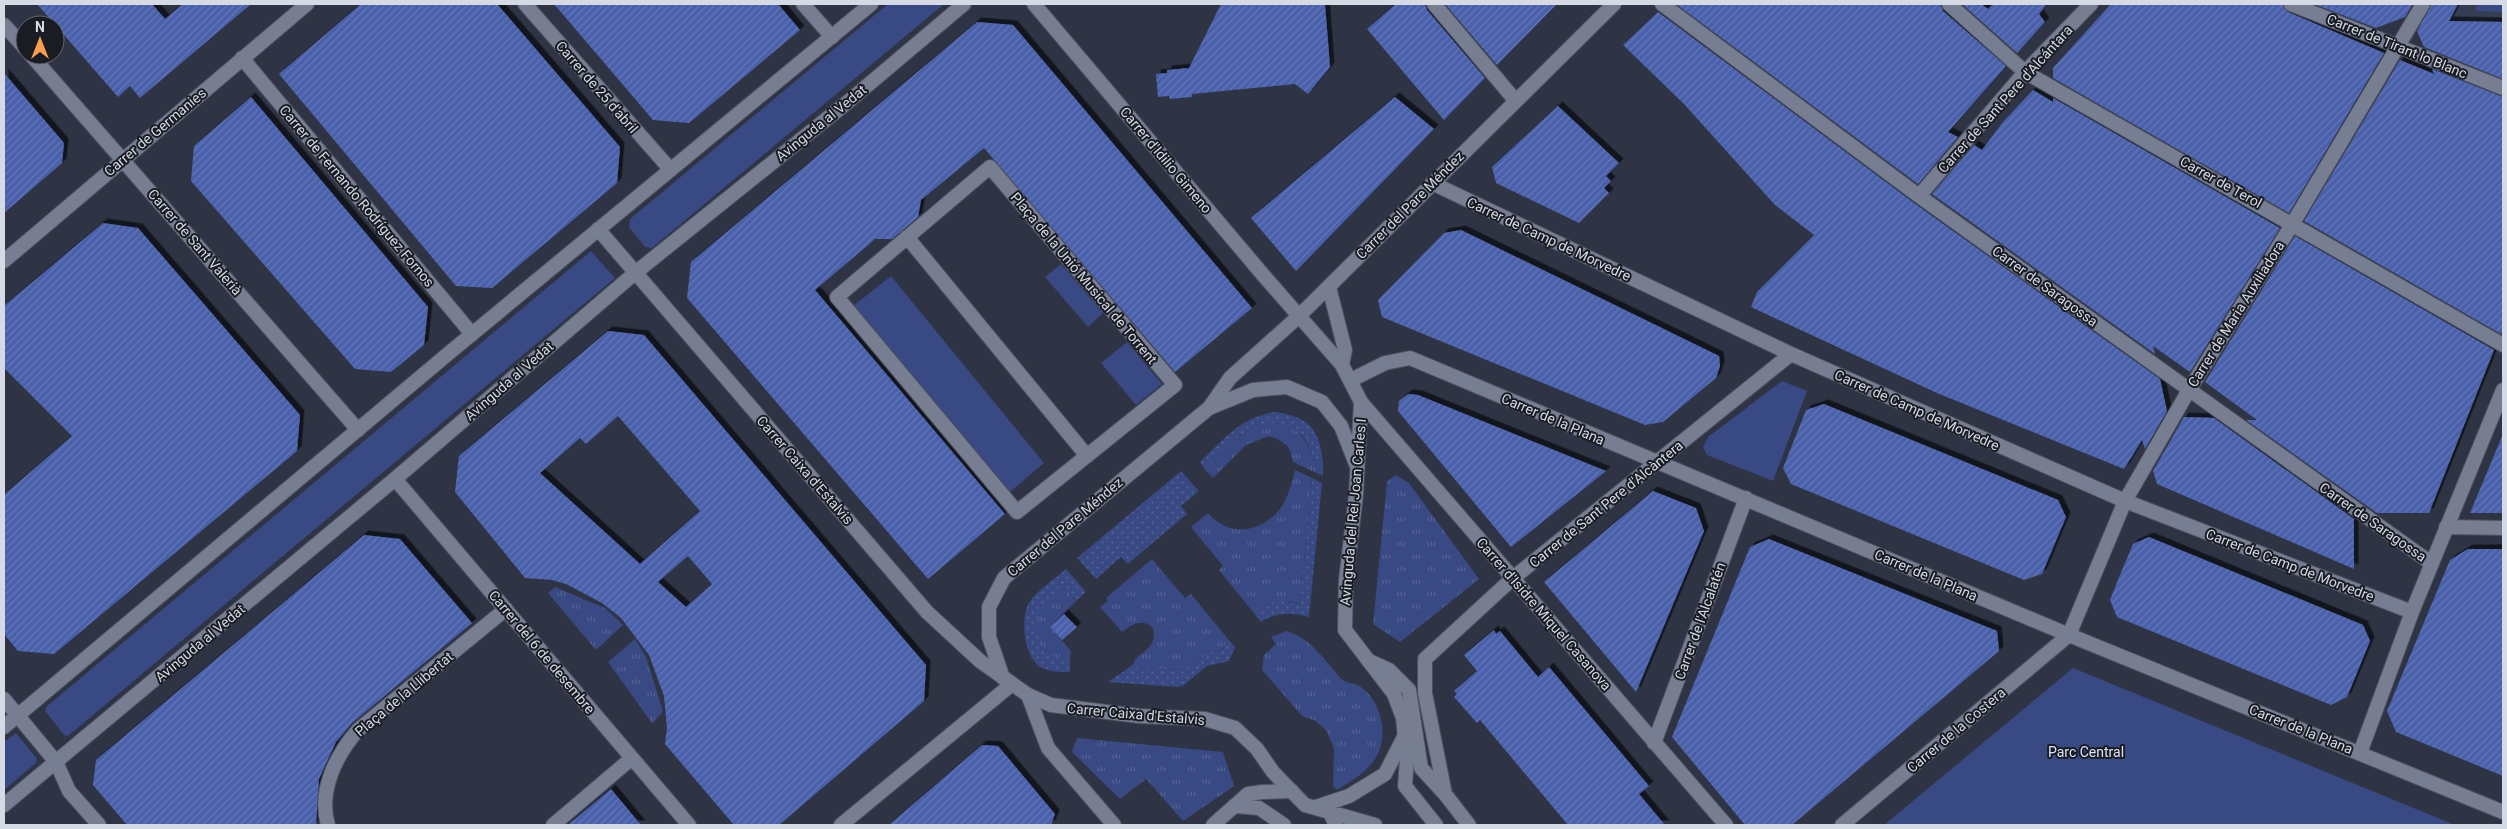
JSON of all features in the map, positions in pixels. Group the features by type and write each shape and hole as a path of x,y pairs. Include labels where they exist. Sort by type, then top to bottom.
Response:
{"street":[{"name":"Carrer de Germanies","path":"4,261 307,4"},
{"name":"Carrer de 25 d'abril","path":"525,4 670,170"},
{"path":"803,4 832,37"},
{"path":"4,727 472,334 871,4"},
{"name":"Avinguda al Vedat","path":"4,805 395,480 635,273 849,101 964,4"},
{"name":"Carrer d'Idilio Gimeno","path":"1034,4 1299,316"},
{"path":"1434,4 1515,100"},
{"name":"Carrer de Saragossa","path":"1662,4 1919,196 2431,563"},
{"name":"Carrer de Terol","path":"1949,4 2025,72 2293,222 2503,345"},
{"name":"Carrer de Sant Pere d'Alcántara","path":"1919,196 2025,72 2091,4"},
{"name":"Carrer de Tirant lo Blanc","path":"2291,4 2307,7 2397,47 2503,88"},
{"name":"Carrer de Maria Auxiliadora","path":"2069,636 2125,501 2189,390 2293,222 2423,4"},
{"name":"Carrer del Pare Méndez","path":"1007,681 988,637 988,607 1004,578 1208,408 1230,378 1329,287 1605,7"},
{"path":"4,24 15,37"},
{"name":"Carrer de Fernando Rodríguez Fornos","path":"242,58 472,334"},
{"name":"Carrer de Sant Valerià","path":"40,65 358,430"},
{"name":"Plaça de la Unió Musical de Torrent","path":"990,167 1175,385 1017,512 837,297 907,237 990,167"},
{"name":"Carrer de Camp de Morvedre","path":"1432,183 1791,354 2125,501 2412,612"},
{"name":"Carrer Caixa d'Estalvis","path":"598,229 938,624 980,661 1007,681 1051,705 1139,716 1206,719 1235,728 1257,749 1273,772 1305,805 1322,809"},
{"path":"907,237 1087,456"},
{"path":"1329,287 1345,350 1342,365"},
{"name":"Avinguda del Rei Joan Carles I","path":"1299,316 1342,365 1352,380 1361,402 1358,470 1346,580 1345,630 1394,694 1404,718 1405,786 1436,825"},
{"name":"Carrer de Sant Pere d'Alcàntera","path":"1425,659 1513,578 1791,354"},
{"name":"Carrer de la Plana","path":"1352,380 1385,363 1410,358 1746,498 2069,636 2503,812"},
{"name":"Carrer del Pare Méndez","path":"1208,408 1253,390 1286,386 1322,402 1341,426 1358,470"},
{"path":"2360,753 2431,563 2503,390"},
{"name":"Carrer d'Isidre Miquel Casanova","path":"1361,402 1726,825"},
{"name":"Carrer del 6 de desembre","path":"395,480 689,825"},
{"name":"Carrer de l'Alcalatén","path":"1654,743 1746,498"},
{"path":"2446,527 2503,528"},
{"name":"Plaça de la Llibertat","path":"328,825 325,797 330,776 346,744 358,730 506,609"},
{"name":"Carrer de la Costera","path":"1842,825 2069,636"},
{"name":"Avinguda del Rei Joan Carles I","path":"1425,659 1425,692 1445,794"},
{"name":"Avinguda del Rei Joan Carles I","path":"1370,661 1389,670 1409,690 1421,768 1445,794 1469,825"},
{"path":"841,825 1007,681"},
{"path":"1028,694 1048,748 1114,825"},
{"path":"4,699 56,762 69,791 98,825"},
{"path":"1322,809 1349,796 1385,774 1405,735"},
{"path":"553,825 632,758"},
{"path":"1213,825 1248,794 1292,791"},
{"path":"1235,806 1259,808 1284,825"},
{"path":"1322,809 1336,825"},
{"path":"1322,809 1375,825"}],"shaded area":[{"path":"2438,4 2503,4 2503,22 2429,20"}],"green space":[{"path":"888,4 944,4 652,248 645,247 629,227 630,219"},
{"path":"2476,4 2503,4 2503,12 2476,11"},
{"path":"591,251 615,278 68,736 64,735 45,711 46,707"},
{"path":"1061,264 1103,313 1088,327 1045,277"},
{"path":"891,276 1044,463 1004,497 848,310"},
{"path":"1127,342 1162,384 1136,405 1101,363"},
{"path":"1782,381 1807,391 1773,481 1707,455 1703,447 1708,437"},
{"path":"1275,412 1296,417 1310,426 1319,441 1323,462 1313,459 1307,443 1300,434 1285,425 1273,423 1251,428 1232,443 1205,470 1200,462 1225,437 1252,419"},
{"path":"1266,422 1284,424 1297,432 1306,443 1313,459 1323,462 1323,476 1293,462 1291,452 1286,445 1269,436 1246,445 1213,478 1205,470 1241,436 1257,425"},
{"path":"1295,470 1312,478 1300,604 1288,602 1275,603 1253,612 1219,570 1223,566 1191,527 1208,513 1216,521 1234,529 1254,528 1263,524 1283,505"},
{"path":"1181,471 1199,491 1181,506 1187,514 1128,564 1121,557 1096,579 1077,558"},
{"path":"1396,475 1409,483 1479,579 1400,642 1373,624 1387,481"},
{"path":"1312,478 1322,483 1309,617 1284,614 1273,616 1261,622 1253,612 1265,605 1276,602 1300,604"},
{"path":"1152,559 1185,598 1191,594 1228,639 1221,651 1212,652 1182,670 1130,667 1135,662 1134,660 1150,647 1154,634 1153,628 1145,623 1138,623 1122,632 1100,607 1108,601 1106,598"},
{"path":"1066,569 1086,592 1076,601 1064,588 1044,607 1038,620 1037,628 1041,648 1054,657 1070,658 1070,672 1058,672 1040,667 1035,662 1027,646 1024,627 1026,610 1032,598"},
{"path":"555,587 605,608 623,625 596,650 548,593"},
{"path":"1064,588 1076,601 1050,627 1071,651 1070,658 1049,655 1044,651 1036,635 1037,617 1041,608"},
{"path":"1287,631 1312,646 1342,679 1361,687 1369,694 1379,712 1382,722 1382,733 1378,753 1365,770 1337,790 1333,786 1334,748 1326,730 1314,720 1302,716 1262,670 1264,655 1276,644 1271,637"},
{"path":"635,639 646,657 662,708 662,713 652,723 608,662"},
{"path":"1228,639 1235,647 1229,661 1207,666 1184,685 1177,687 1108,682 1130,667 1182,670 1212,652 1221,651"},
{"name":"Parc Central","path":"2073,668 2455,825 1884,825"},
{"path":"16,733 37,759 36,763 4,790 4,742"},
{"path":"1077,738 1223,752 1234,786 1183,821 1146,779 1120,799 1072,752"}],"building":[{"path":"37,4 152,4 165,19 183,4 251,4 140,98 130,86 118,97 65,36 65,15 47,15"},
{"path":"361,4 497,4 620,147 617,183 492,288 456,286 279,74"},
{"path":"554,4 778,4 800,30 689,123 653,120"},
{"path":"1221,4 1325,4 1330,67 1308,94 1295,84 1192,94 1192,97 1170,99 1169,96 1158,97 1156,74 1167,73 1167,70 1189,68"},
{"path":"1396,4 1425,4 1427,10 1485,78 1444,120 1367,29"},
{"path":"1445,4 1557,4 1497,65"},
{"path":"1676,4 1940,4 1943,11 2006,66 1948,132 1958,137 1918,184"},
{"path":"1962,4 1981,4 1988,9 1993,4 2047,4 2039,14 2045,22 2017,53"},
{"path":"2111,4 2282,4 2288,12 2384,53 2289,213 2053,78 2053,68"},
{"path":"2314,4 2413,4 2405,17 2376,28"},
{"path":"2432,4 2458,4 2449,21 2503,22 2503,79 2424,47 2417,31"},
{"path":"1658,12 1914,203 2160,379 2167,411 2145,449 2142,440 2124,469 1937,393 1751,307 1757,292 1814,235 1775,205 1684,104 1623,45"},
{"path":"977,22 1013,25 1252,308 1175,372 984,148 921,200 918,217 892,239 875,239 815,290 1005,514 928,579 687,298 691,262"},
{"path":"2400,60 2434,74 2432,69 2503,97 2503,328 2501,334 2304,221"},
{"path":"4,73 64,143 62,163 4,213"},
{"path":"2033,90 2053,102 2053,98 2280,228 2190,372 2153,346 2155,354 1932,194 1974,145 1982,150 2003,122"},
{"path":"251,97 428,307 424,345 391,372 355,369 191,181 194,146"},
{"path":"1395,97 1434,129 1296,271 1251,218"},
{"path":"1558,106 1619,163 1606,176 1611,181 1604,188 1609,193 1579,223 1496,183 1492,167"},
{"path":"103,223 138,228 300,415 297,451 54,654 18,651 4,634 4,495 72,436 4,368 4,306"},
{"path":"1461,230 1719,356 1720,366 1716,378 1663,422 1645,425 1382,317 1378,300 1444,233"},
{"path":"2295,236 2494,350 2429,513 2377,513 2246,420 2257,420 2205,382"},
{"path":"608,331 644,335 926,665 924,701 779,825 734,825 665,744 667,728 664,696 649,655 621,618 602,603 566,584 552,580 525,578 455,492 459,456","holes":["618,416 700,511 640,564 540,473 580,438 586,444","688,556 712,584 686,607 658,582"]},
{"path":"1408,394 1418,395 1606,471 1511,547 1398,411 1399,401"},
{"path":"1824,404 2058,500 2066,517 2042,574 2024,580 1791,484 1783,468 1806,410"},
{"path":"2184,417 2214,418 2354,519 2354,569 2157,484 2153,471"},
{"path":"2503,434 2503,513 2470,513"},
{"path":"1653,491 1696,508 1704,531 1636,692 1544,582"},
{"path":"364,535 400,539 472,623 352,723 336,742 319,779 316,825 127,825 93,785 96,760"},
{"path":"2149,537 2363,625 2370,641 2347,697 2331,705 2117,617 2110,600 2120,575 2133,544"},
{"path":"1769,539 1997,631 1999,651 1792,825 1745,825 1672,737 1750,547"},
{"path":"2468,549 2503,549 2503,776 2396,732 2387,711 2450,560"},
{"path":"1064,614 1077,627 1062,640 1050,627"},
{"path":"1494,630 1496,634 1500,631 1538,677 1549,667 1649,786 1639,794 1665,825 1568,825 1480,720 1477,723 1454,697 1457,694 1454,691 1477,671 1464,655"},
{"path":"982,745 998,746 1055,814 1051,825 889,825"},
{"path":"611,789 641,825 568,825"}]}
